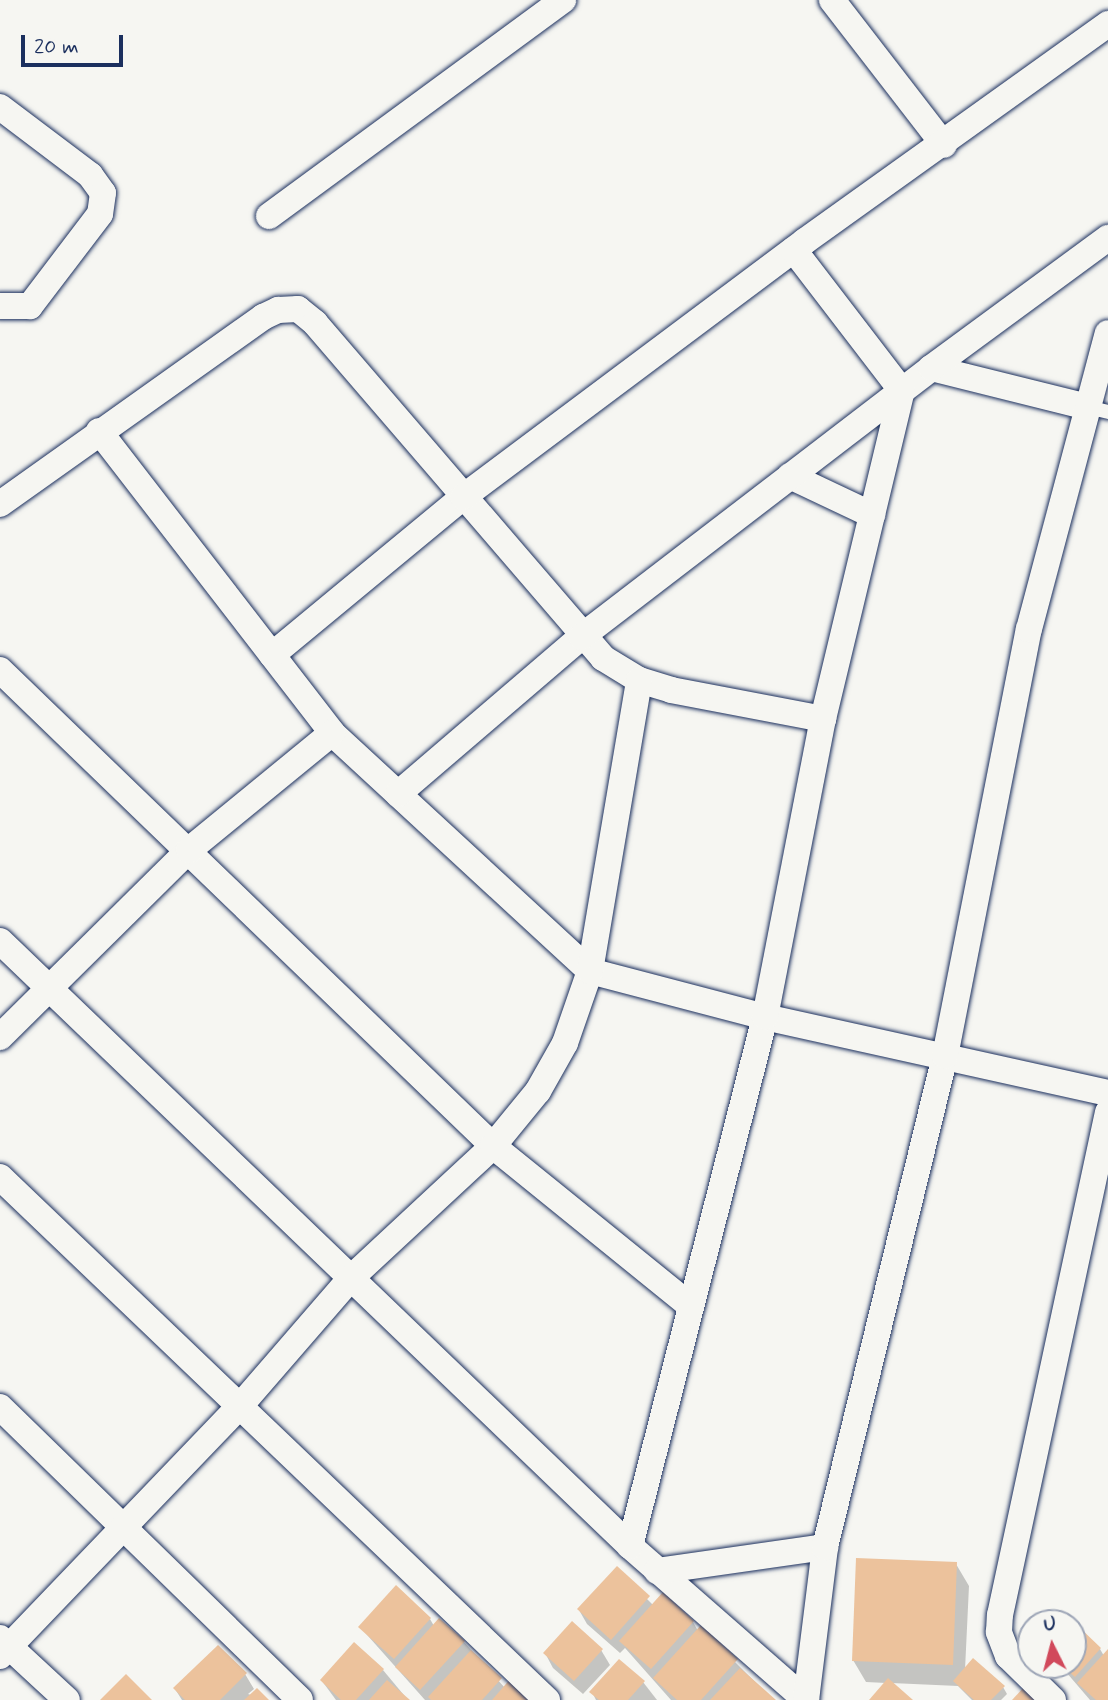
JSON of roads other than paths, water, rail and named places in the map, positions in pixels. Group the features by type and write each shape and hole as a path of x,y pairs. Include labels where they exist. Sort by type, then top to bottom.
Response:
{"street":[{"path":"269,216 563,0"},
{"path":"832,0 944,145"},
{"path":"272,655 463,497 794,250 944,145 1108,24"},
{"path":"0,107 90,175 103,193 100,214 30,306 0,306"},
{"path":"398,794 582,637 931,368 1108,239"},
{"path":"794,250 902,391"},
{"path":"0,504 99,431 263,317 278,310 299,309 315,323 603,659 639,680 671,690 823,719"},
{"path":"806,1700 825,1547 945,1056 1029,629 1097,410 1108,333"},
{"path":"931,368 1097,410"},
{"path":"630,1546 689,1305 765,1017 823,719 902,391"},
{"path":"99,431 332,733 590,971 765,1017 1108,1093"},
{"path":"790,476 872,515"},
{"path":"0,670 493,1146 689,1305"},
{"path":"66,1700 3,1647 240,1406 351,1278 493,1146 557,1060 590,971 639,680"},
{"path":"0,1037 49,992 189,850 332,733"},
{"path":"0,941 49,992 630,1546 806,1700"},
{"path":"1053,1700 1008,1656 999,1632 1000,1615 1108,1112"},
{"path":"0,1177 547,1700"},
{"path":"0,1407 121,1529 300,1700"},
{"path":"657,1571 825,1547"}]}
